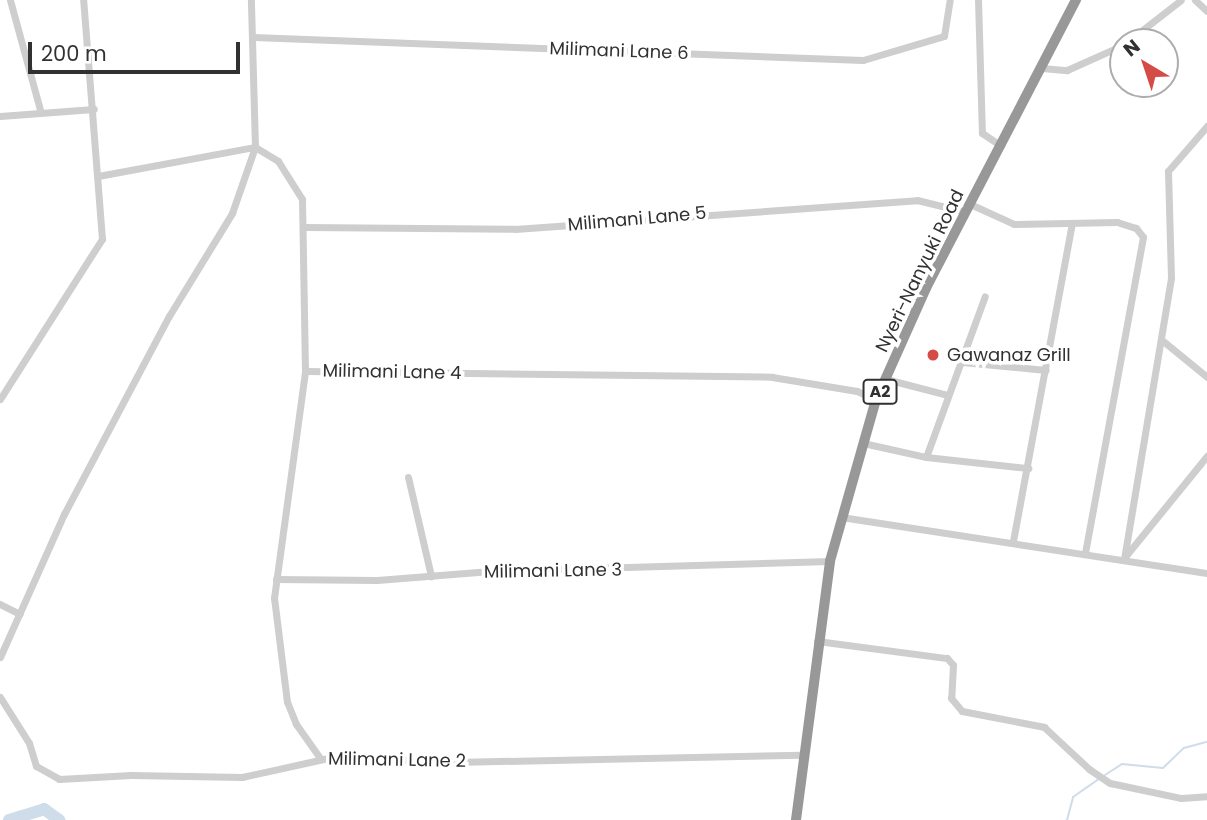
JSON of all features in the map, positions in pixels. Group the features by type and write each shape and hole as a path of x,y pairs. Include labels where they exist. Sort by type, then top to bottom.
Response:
{"highway":[{"name":"Nyeri-Nanyuki Road","path":"796,820 802,755 830,561 840,517 876,400 968,208 1076,0"}],"street":[{"path":"10,0 41,113"},
{"path":"0,399 98,249 103,233 83,0"},
{"path":"0,657 64,514 169,316 227,226 255,147 251,0"},
{"name":"Milimani Lane 6","path":"252,37 863,60 944,36 950,0"},
{"path":"978,0 982,133 1001,146"},
{"path":"1145,28 1181,0"},
{"path":"1195,0 1207,10"},
{"path":"1042,68 1067,70 1109,50"},
{"path":"0,116 94,109"},
{"path":"1124,559 1163,341 1171,278 1168,171 1207,126"},
{"path":"97,176 255,147 278,161 291,177 302,199 305,227 305,371"},
{"name":"Milimani Lane 5","path":"305,227 514,229 917,200 968,208 1014,224 1117,222 1136,228 1143,237 1085,555"},
{"path":"1013,541 1072,223"},
{"path":"926,457 985,296"},
{"path":"1163,341 1207,377"},
{"path":"962,362 1046,370"},
{"name":"Milimani Lane 4","path":"320,758 296,724 283,686 276,579 305,371 772,377 857,391 876,400"},
{"path":"886,379 948,395"},
{"path":"863,443 926,457 1028,468"},
{"path":"1124,559 1207,456"},
{"path":"408,477 431,576"},
{"path":"840,517 1013,541 1207,573"},
{"name":"Milimani Lane 3","path":"276,579 830,561"},
{"path":"0,604 20,614"},
{"path":"817,641 947,658 953,665 951,698 962,711 1044,727 1088,769 1110,783 1170,797 1207,796"},
{"name":"Milimani Lane 2","path":"0,697 29,743 36,766 49,777 242,777 320,758 454,762 802,755"}],"waterway":[{"path":"1105,775 1122,764 1163,768 1184,748 1207,742"},
{"path":"1067,820 1073,797 1100,778"},
{"path":"9,820 44,809 59,820"}],"place":[{"name":"Gawanaz Grill","path":"933,355"}]}
